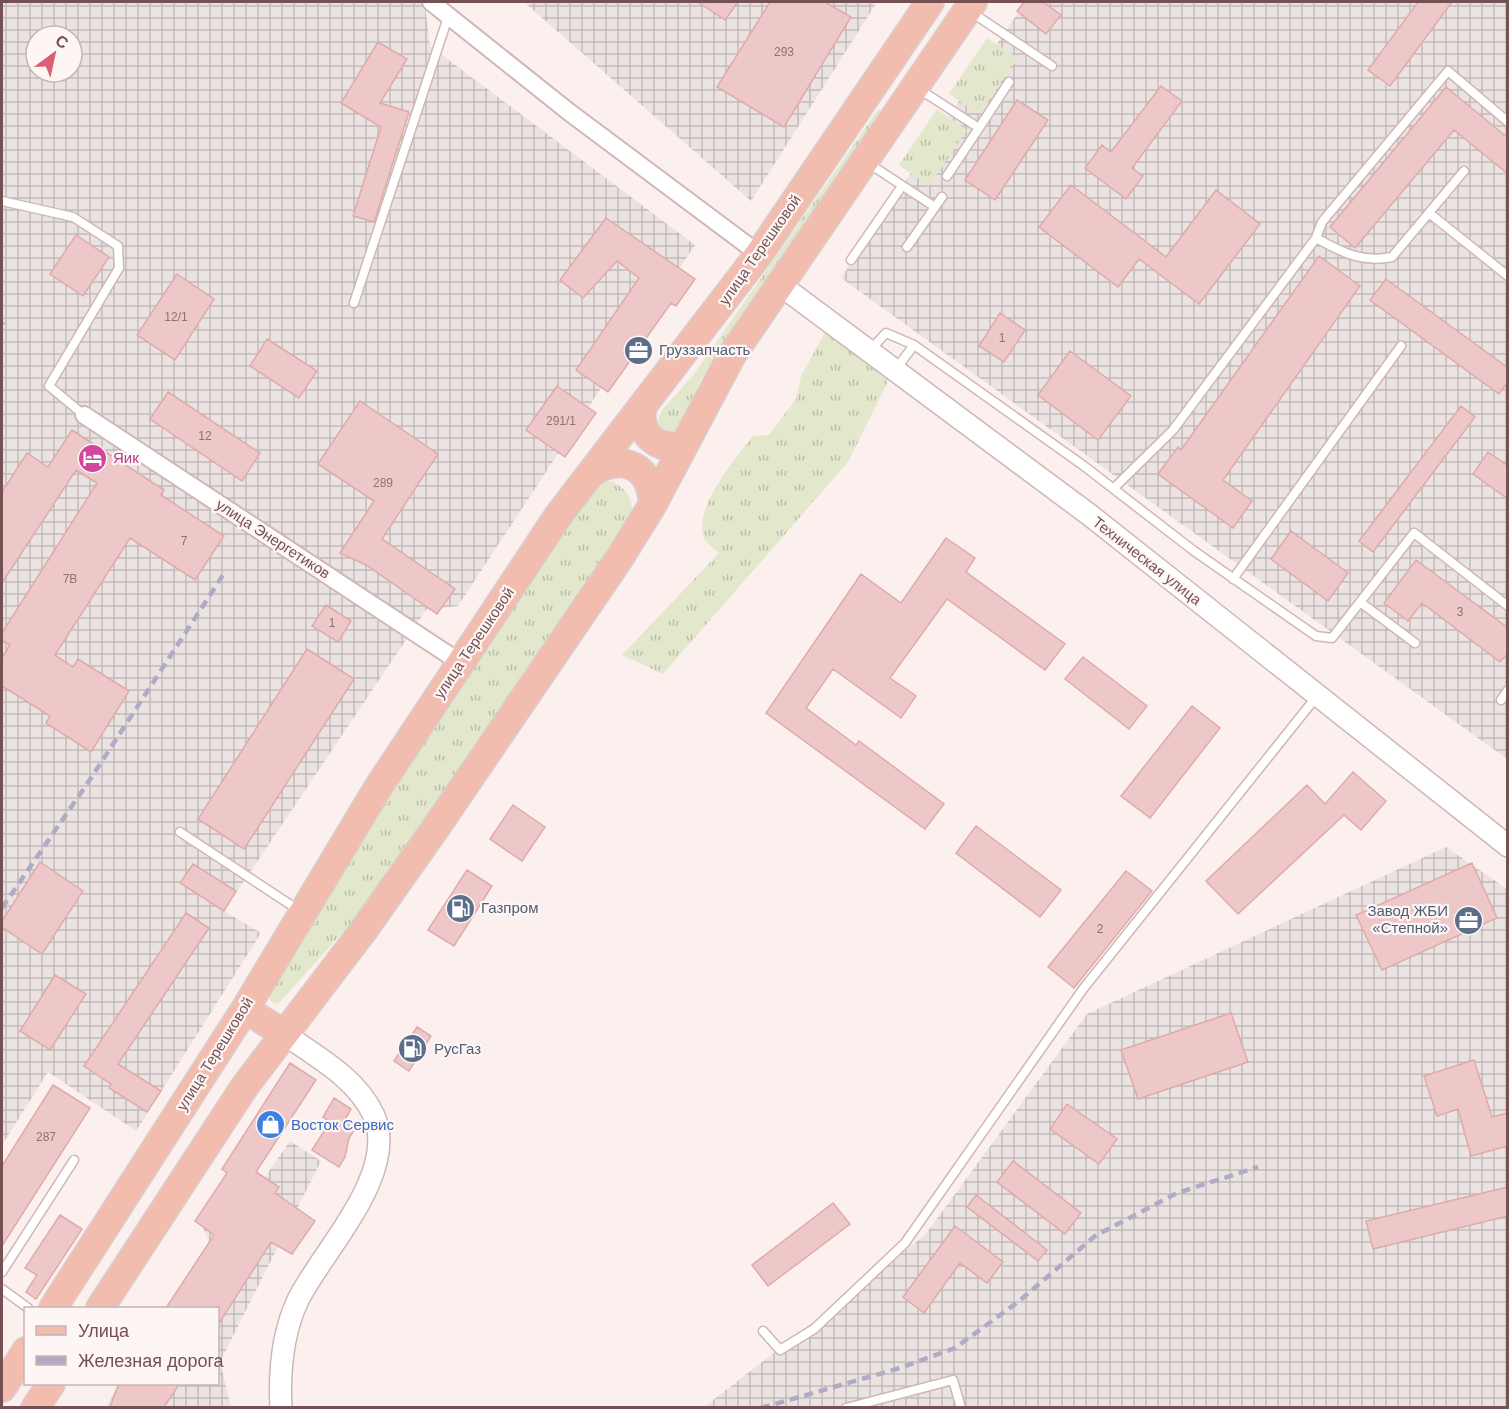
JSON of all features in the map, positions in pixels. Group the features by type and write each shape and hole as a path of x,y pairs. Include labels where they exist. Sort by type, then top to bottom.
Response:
{"main road":[{"name":"улица Терешковой","path":"54,1307 245,1009 379,786 558,516 642,410 759,254 930,2"},
{"path":"101,1307 245,1086 363,931 437,826 653,504 732,355 971,6"},
{"path":"866,97 888,100 896,117"},
{"path":"642,410 642,430 651,439 672,448 684,445"},
{"path":"591,472 604,465 616,463 638,469 647,477 653,504"},
{"path":"245,1009 284,1034"},
{"path":"2,1388 24,1354"},
{"path":"35,1407 50,1385"}],"street":[{"path":"430,2 759,254"},
{"name":"Техническая улица","path":"780,284 1091,516 1508,846"},
{"name":"улица Энергетиков","path":"84,415 461,663"},
{"path":"281,1407 279,1379 285,1340 298,1302 375,1172 379,1143 379,1128 374,1114 357,1090 326,1063 284,1034"}],"lane":[{"path":"971,6 1052,66"},
{"path":"354,303 448,17"},
{"path":"1114,488 1173,430 1316,238 1322,222 1448,71 1508,122"},
{"path":"947,177 1009,82"},
{"path":"916,87 979,128"},
{"path":"866,161 935,207"},
{"path":"1316,238 1347,255 1377,260 1392,257 1464,171"},
{"path":"851,261 902,186"},
{"path":"907,247 942,197"},
{"path":"2,201 73,217 118,246 119,268 49,386 84,415"},
{"path":"1429,213 1508,276"},
{"path":"869,350 886,333 914,345 1114,488 1233,579 1316,636 1332,638 1414,533 1508,606"},
{"path":"895,369 914,345"},
{"path":"1233,579 1401,346"},
{"path":"1360,602 1415,643"},
{"path":"1501,700 1508,690"},
{"path":"763,1331 780,1350 814,1329 905,1243 1083,989 1318,696"},
{"path":"180,832 303,913"},
{"path":"2,1272 74,1160"},
{"path":"2,1289 27,1307"},
{"path":"846,1407 953,1380 961,1407"}],"shaded area":[{"path":"2,2 421,2 425,5 430,46 695,245 458,606 426,610 224,911 261,933 136,1131 48,1072 2,1145"},
{"path":"524,2 877,2 751,201"},
{"path":"1025,2 1507,2 1507,759 841,278"},
{"path":"1446,847 1507,889 1507,1407 703,1408 925,1235 1087,1014"},
{"path":"290,1141 321,1161 220,1362 231,1407 105,1408 119,1385 219,1385 219,1307 170,1307 210,1244 200,1221 254,1193"}],"green space":[{"path":"987,38 1018,58 979,114 949,94"},
{"path":"879,108 882,114 702,378 677,428 672,434 661,430 657,422 662,410 695,373"},
{"path":"937,109 967,130 929,186 899,165"},
{"path":"827,329 891,375 848,462 663,674 622,655 719,553 705,540 702,528 709,500 726,471 753,436 769,435 796,399 801,376"},
{"path":"612,481 627,494 633,513 361,912 278,1004 271,1002 269,996 388,793 591,492 601,483"}],"building":[{"path":"698,2 738,2 725,20"},
{"path":"770,2 825,2 851,17 784,127 717,87"},
{"path":"1024,2 1043,2 1061,15 1046,34 1017,11"},
{"path":"1418,2 1452,2 1390,86 1368,70"},
{"path":"378,42 407,59 380,103 409,112 374,222 353,216 381,127 341,103"},
{"path":"1161,86 1182,101 1132,168 1143,176 1126,199 1085,168 1102,145 1111,152"},
{"path":"1446,87 1508,138 1508,174 1454,130 1355,248 1330,227"},
{"path":"1017,100 1048,120 995,200 965,180"},
{"path":"1071,185 1166,257 1216,190 1260,224 1199,304 1139,259 1118,287 1039,227"},
{"path":"606,218 695,279 676,306 671,303 608,392 576,370 639,278 617,261 583,298 560,280"},
{"path":"76,235 109,257 83,296 50,274"},
{"path":"1319,256 1360,286 1223,480 1252,501 1233,528 1158,474 1178,447 1181,450"},
{"path":"177,274 214,299 175,360 137,335"},
{"path":"1386,279 1508,368 1508,382 1499,394 1370,300"},
{"path":"1000,313 1025,330 1004,362 979,346"},
{"path":"267,339 317,371 299,398 250,366"},
{"path":"1070,351 1131,396 1098,440 1038,395"},
{"path":"557,386 596,413 565,457 526,430"},
{"path":"168,392 260,453 242,481 150,419"},
{"path":"360,401 438,454 382,539 455,589 437,614 366,565 340,553 374,501 318,464"},
{"path":"1461,406 1475,417 1373,552 1359,541"},
{"path":"72,430 164,490 161,495 224,536 195,580 130,538 55,655 73,667 78,659 129,691 91,752 46,723 50,716 2,686 2,658 10,645 2,640 2,633 97,483 76,470 2,583 2,492 27,453 48,467"},
{"path":"1488,452 1508,466 1508,499 1473,474"},
{"path":"1291,531 1348,573 1328,601 1271,559"},
{"path":"946,538 975,558 966,572 1065,644 1045,670 947,599 890,678 916,696 901,718 833,669 806,708 856,745 859,741 944,804 925,829 766,713 861,574 901,603"},
{"path":"1416,560 1508,628 1508,653 1500,662 1422,603 1408,621 1384,603"},
{"path":"326,605 351,621 338,642 312,626"},
{"path":"307,649 354,679 244,849 198,819"},
{"path":"1083,657 1147,706 1129,729 1065,679"},
{"path":"1192,706 1220,728 1150,818 1121,796"},
{"path":"1353,772 1386,801 1361,830 1344,815 1238,914 1206,881 1307,785 1325,804"},
{"path":"513,805 545,827 522,861 490,839"},
{"path":"976,826 1061,890 1040,917 956,853"},
{"path":"40,862 83,891 42,954 2,927 2,921"},
{"path":"1472,863 1497,918 1382,970 1356,915"},
{"path":"193,864 236,891 224,911 180,883"},
{"name":"Газпром","path":"467,870 492,886 454,946 428,930"},
{"path":"1126,871 1152,891 1074,988 1048,967"},
{"path":"186,913 209,928 118,1064 161,1091 147,1112 109,1088 111,1084 84,1066"},
{"path":"55,975 86,994 50,1050 20,1031"},
{"path":"1231,1013 1248,1062 1138,1099 1121,1050"},
{"name":"РусГаз","path":"417,1027 431,1036 409,1071 394,1061"},
{"path":"1474,1060 1492,1117 1508,1113 1508,1146 1471,1156 1458,1109 1437,1116 1424,1076"},
{"path":"290,1063 316,1080 256,1172 279,1187 275,1193 315,1221 292,1254 271,1242 219,1323 219,1307 167,1307 214,1235 195,1221 227,1173 222,1169"},
{"path":"53,1085 90,1108 2,1246 2,1166"},
{"path":"334,1098 351,1109 344,1121 355,1129 349,1138 345,1157 339,1167 312,1150 330,1122 323,1117"},
{"path":"1067,1104 1117,1139 1099,1164 1050,1129"},
{"path":"1013,1161 1081,1213 1065,1234 997,1182"},
{"path":"1508,1187 1508,1216 1373,1249 1366,1221"},
{"path":"976,1195 1047,1250 1038,1261 967,1207"},
{"path":"833,1203 850,1224 768,1286 752,1265"},
{"path":"60,1215 82,1229 36,1299 26,1292 37,1275 25,1268"},
{"path":"955,1226 1003,1262 987,1283 960,1263 924,1313 903,1297"},
{"path":"118,1385 179,1385 164,1407 110,1407"}],"railway":[{"path":"2,908 89,781 225,572"},
{"path":"761,1408 900,1368 955,1348 1018,1302 1095,1236 1177,1193 1258,1167"}],"place":[{"name":"Груззапчасть","path":"638,350"},
{"name":"Яик","path":"92,458"},
{"name":"Газпром","path":"460,908"},
{"name":"Завод ЖБИ «Степной»","path":"1469,920"},
{"name":"РусГаз","path":"413,1049"},
{"name":"Восток Сервис","path":"270,1125"}]}
